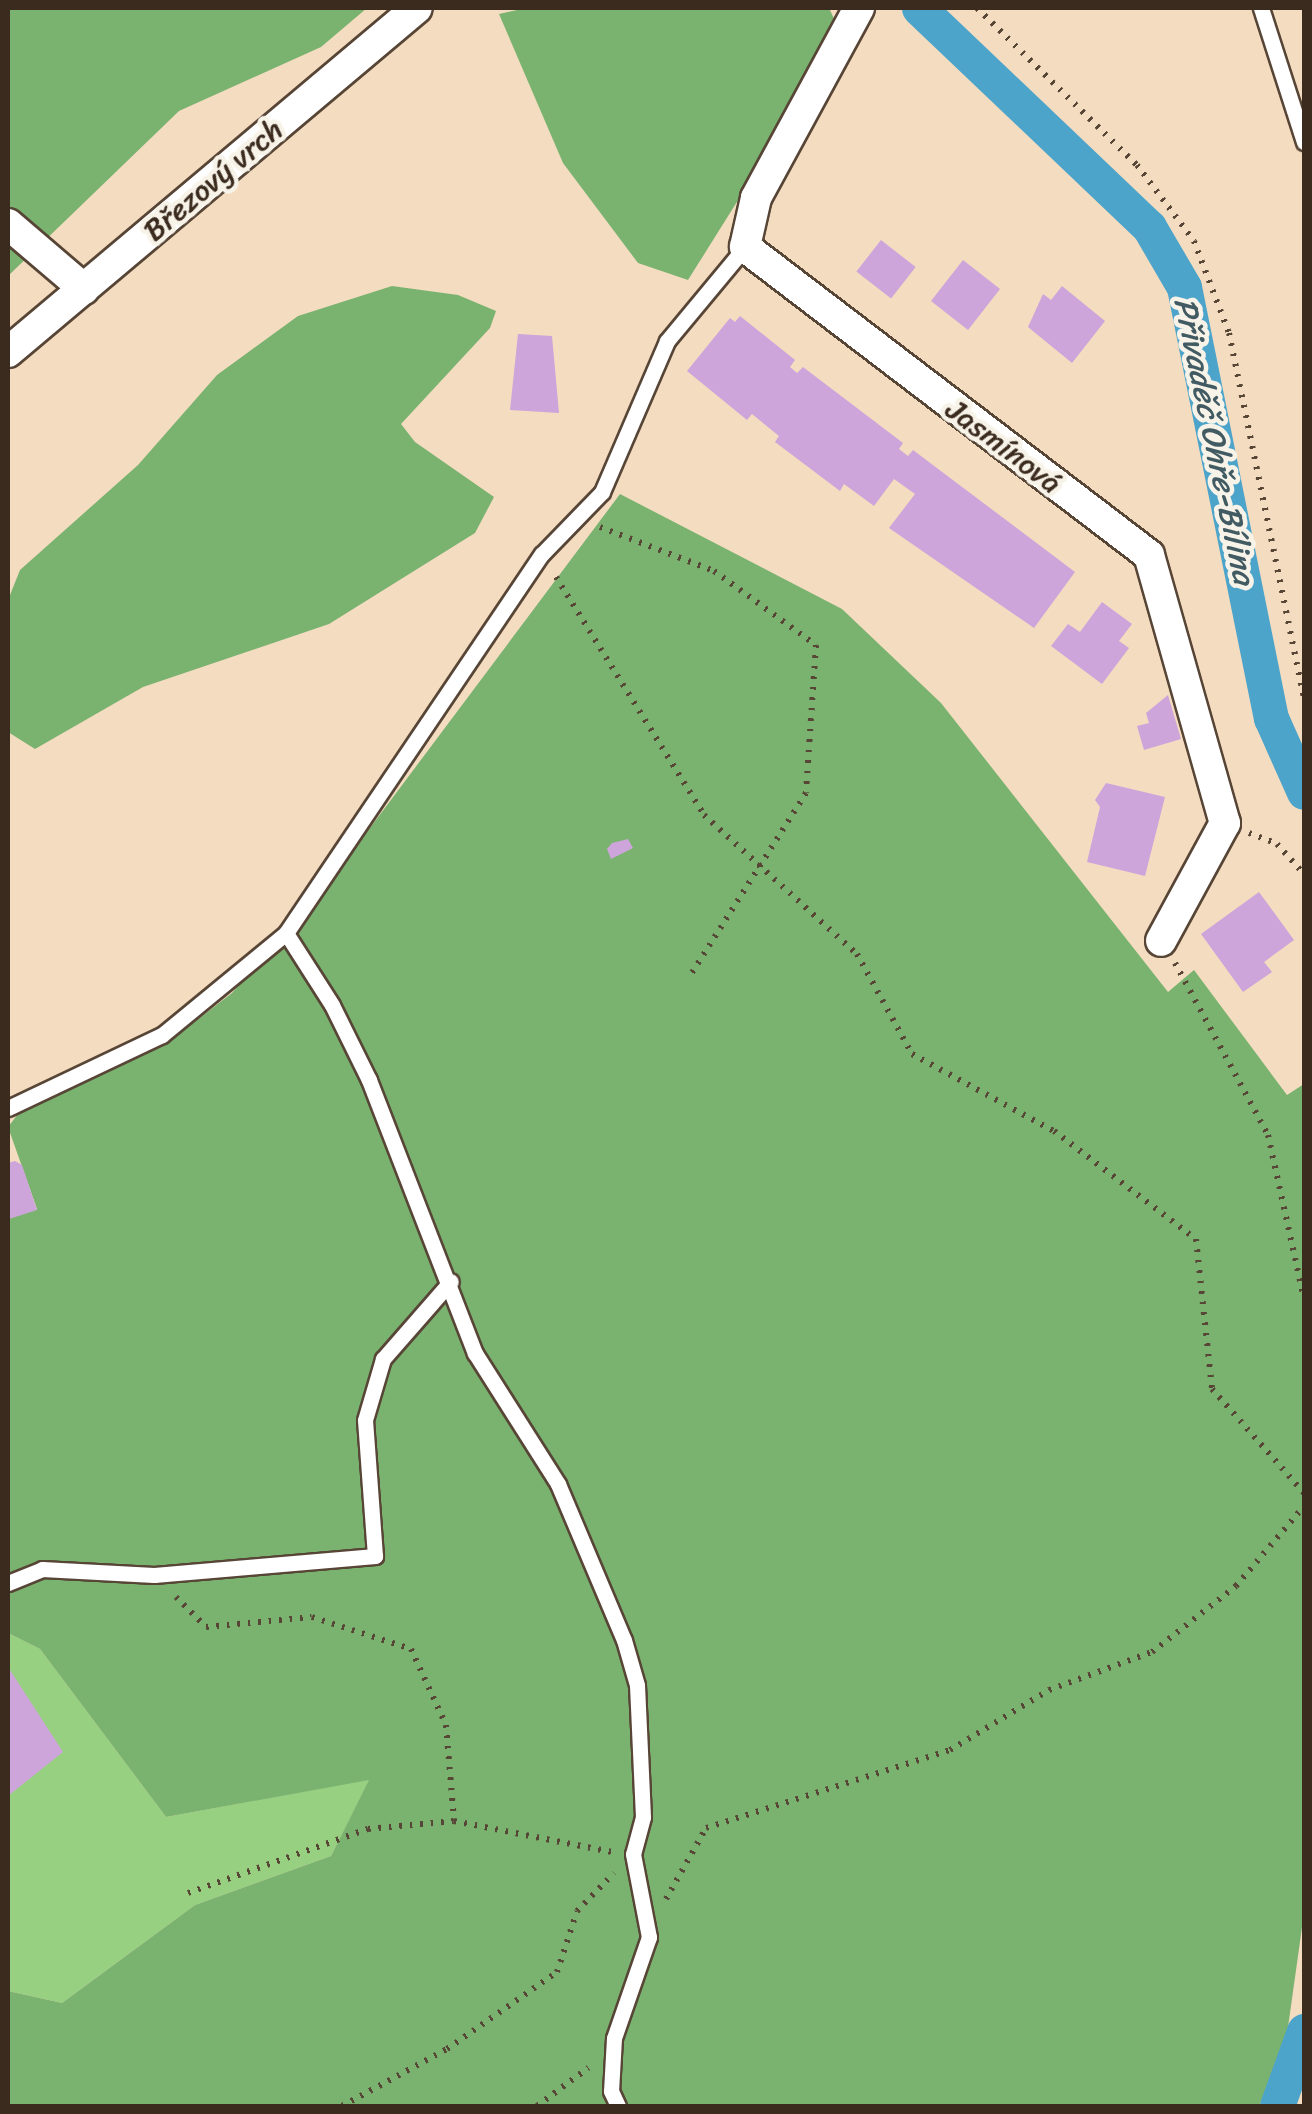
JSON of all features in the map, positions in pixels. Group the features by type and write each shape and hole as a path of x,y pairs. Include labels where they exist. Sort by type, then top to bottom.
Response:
{"street":[{"name":"Březový vrch","path":"8,352 417,8"},
{"path":"745,247 756,198 859,8"},
{"path":"8,224 84,289"},
{"name":"Jasmínová","path":"745,247 1150,555 1225,823"},
{"path":"1162,941 1225,823"}],"lane":[{"path":"1261,8 1304,142"},
{"path":"8,1108 162,1035 286,933 542,554 602,492 667,342 745,247"},
{"path":"286,933 332,1005 369,1080 451,1281 475,1353 558,1484 624,1640 637,1685 643,1817 633,1854 649,1937 614,2038 611,2092 618,2106"},
{"path":"8,1583 42,1569 154,1575 374,1556 365,1420 383,1359 451,1281"}],"path":[{"path":"977,8 1137,165 1194,241 1229,334 1304,697"},
{"path":"576,517 714,571 816,645 806,793 688,980"},
{"path":"542,554 704,814 763,861 857,954 912,1054 1054,1131 1196,1239 1212,1389 1304,1493"},
{"path":"1225,823 1277,844 1304,874"},
{"path":"1162,941 1268,1134 1304,1299"},
{"path":"649,1937 686,1853 706,1828 950,1750 1050,1690 1152,1652 1236,1586 1304,1506"},
{"path":"154,1575 206,1628 312,1617 411,1650 446,1724 454,1822"},
{"path":"188,1892 368,1829 454,1822 633,1854"},
{"path":"342,2106 447,2048 557,1972 577,1910 633,1854"},
{"path":"538,2106 579,2077 614,2038"}],"green space":[{"path":"8,8 367,8 321,47 179,111 8,276"},
{"path":"526,8 829,8 837,25 782,130 688,280 638,263 563,163 499,14"},
{"path":"392,286 458,295 496,311 490,328 401,424 415,442 494,497 475,533 329,624 143,687 35,749 8,732 8,600 20,570 138,465 217,375 298,316"},
{"path":"620,494 842,609 941,703 1168,992 1194,970 1287,1095 1304,1084 1304,1913 1284,2056 1259,2106 8,2106 8,1991 62,2003 195,1905 331,1856 369,1780 166,1817 40,1649 8,1633 8,1215 37,1209 8,1127 18,1114 170,1041 232,993 313,904"},
{"path":"8,1633 40,1649 166,1817 370,1779 331,1856 195,1905 62,2003 8,1991"}],"building":[{"path":"881,240 916,267 891,299 856,272"},
{"path":"963,260 1000,289 968,330 931,301"},
{"path":"1062,286 1105,321 1072,363 1028,327 1043,294 1051,300"},
{"path":"740,316 795,360 790,367 797,373 803,367 903,443 899,449 908,456 913,450 1075,572 1034,628 889,528 915,494 894,479 874,506 844,484 840,491 775,442 779,436 752,414 747,420 687,371 730,318 735,322"},
{"path":"518,334 552,336 559,413 510,410"},
{"path":"1102,602 1132,624 1119,641 1129,648 1102,684 1051,646 1068,624 1080,632"},
{"path":"1168,695 1181,739 1144,750 1137,726 1149,723 1146,713"},
{"path":"1106,783 1165,797 1145,876 1087,862 1100,807 1095,800"},
{"path":"628,839 633,848 611,859 607,849 612,843"},
{"path":"1259,892 1294,940 1264,962 1272,972 1243,992 1201,934"},
{"path":"8,1163 22,1165 37,1210 9,1219"},
{"path":"8,1667 63,1752 8,1796"}],"waterway":[{"name":"Přivaděč Ohře-Bílina","path":"919,8 1149,227 1184,287 1271,718 1304,792"},
{"name":"Přivaděč Ohře-Bílina","path":"1277,2106 1304,2031"}]}
